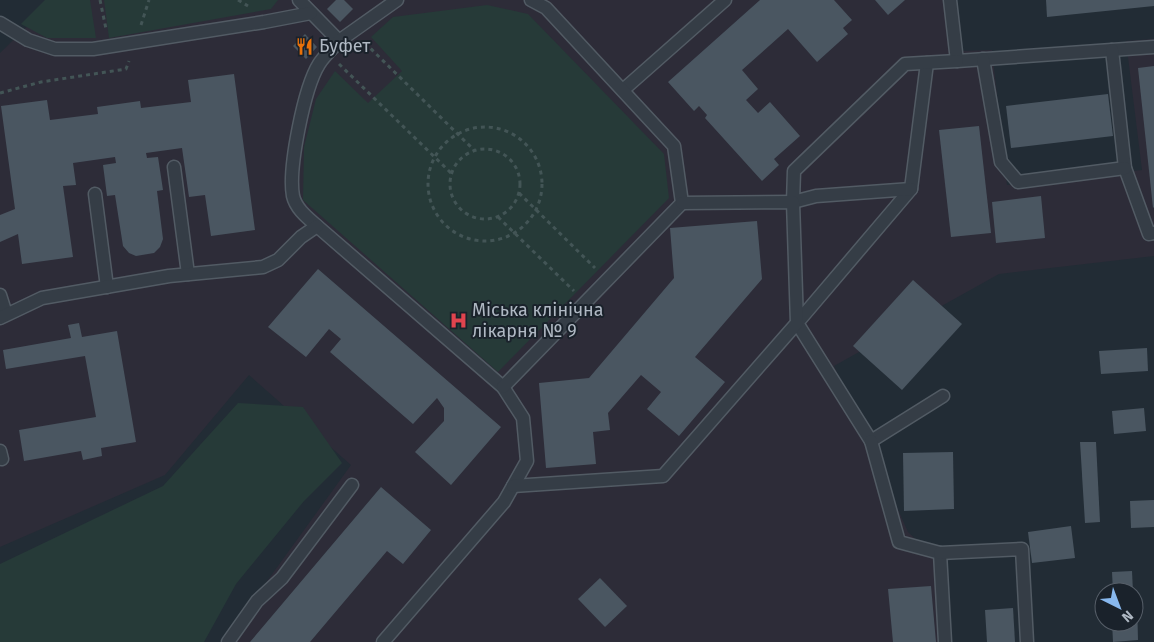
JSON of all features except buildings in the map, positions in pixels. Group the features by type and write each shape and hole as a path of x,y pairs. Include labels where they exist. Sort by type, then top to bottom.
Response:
{"lane":[{"path":"299,0 339,41"},
{"path":"383,642 504,502 527,461 523,418 503,387 305,216 293,196 294,167 302,116 310,84 319,64 339,41 352,30 397,0"},
{"path":"530,0 546,8 674,146 682,203"},
{"path":"623,90 725,0"},
{"path":"950,0 957,61"},
{"path":"0,24 28,40 55,49 110,46 311,13"},
{"path":"1028,642 1022,549 940,553 899,542 871,441 797,323 793,202 794,171 906,64 1154,47"},
{"path":"1112,50 1125,168 1149,234 1154,233"},
{"path":"983,59 1001,162 1018,182 1125,168"},
{"path":"512,486 663,476 911,189 927,63"},
{"path":"174,167 188,274"},
{"path":"503,387 682,203 793,202 816,196 911,189"},
{"path":"95,194 107,287"},
{"path":"0,295 3,316 42,298 188,274 263,267 278,260 301,237 317,226"},
{"path":"871,441 942,396"},
{"path":"228,642 257,601 282,578 352,485"},
{"path":"940,553 945,642"}],"path":[{"path":"100,0 110,46"},
{"path":"352,30 475,151"},
{"path":"0,93 41,82 126,69 136,42"},
{"path":"328,54 452,173"},
{"path":"479,126 499,128 517,136 532,150 540,168 543,188 536,210 526,224 514,233 491,242 471,240 452,232 438,218 429,200 427,180 434,157 443,144 458,133 479,126"},
{"path":"494,150 505,154 514,163 519,174 518,193 510,208 497,217 489,219 476,218 465,214 456,205 451,194 452,173 460,160 475,151 494,150"},
{"path":"518,193 607,280"},
{"path":"497,217 586,302"}],"shaded area":[{"name":"Міська клінічна лікарня № 9","path":"54,0 955,0 961,51 992,50 1007,185 1142,170 1126,41 1154,39 1154,256 999,274 834,366 908,532 936,559 941,642 223,642 351,465 249,375 165,475 0,547 0,53"}],"green space":[{"path":"45,0 90,0 96,38 47,38 21,24"},
{"path":"104,0 278,0 271,9 109,38"},
{"path":"487,5 528,14 664,154 669,198 498,372 303,200 304,147 316,99 335,71 368,103 402,71 371,37 393,17"},
{"path":"238,403 303,407 342,463 304,501 236,584 204,642 0,642 0,564 163,486"}],"place":[{"name":"Буфет","path":"305,46"},
{"name":"Міська клінічна лікарня № 9","path":"458,320"}]}
